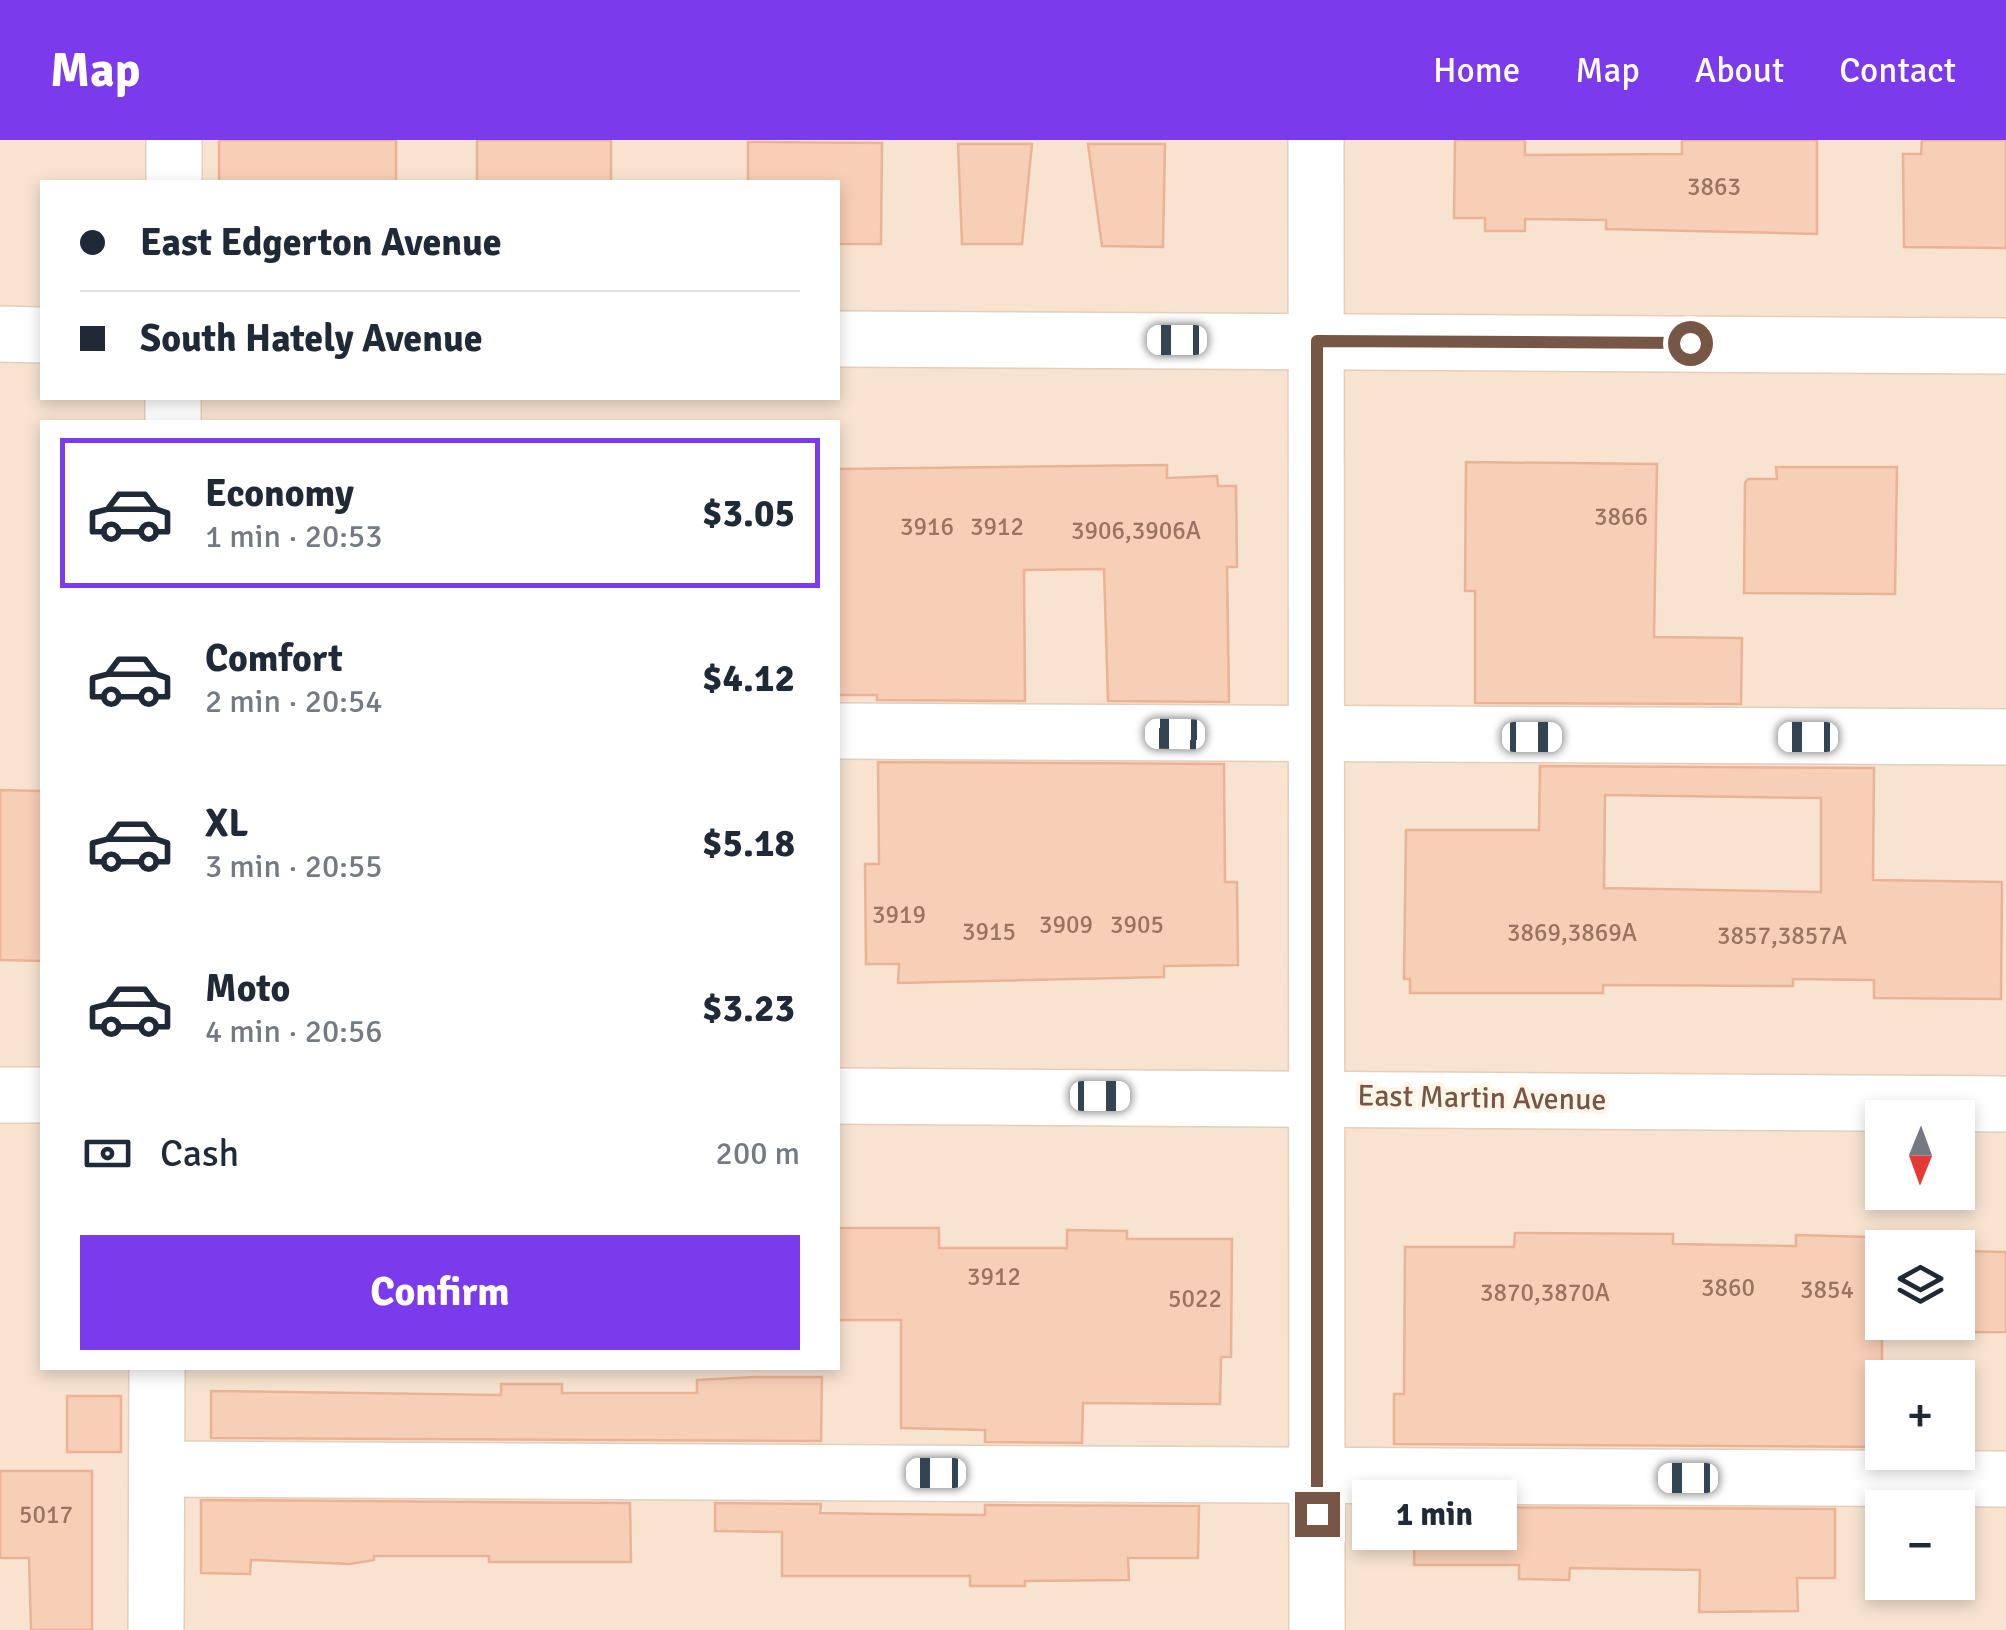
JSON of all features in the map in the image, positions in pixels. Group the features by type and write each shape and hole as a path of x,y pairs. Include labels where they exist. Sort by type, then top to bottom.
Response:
{"street":[{"path":"174,140 174,180"},
{"path":"1316,140 1317,1630"},
{"path":"0,334 40,334"},
{"path":"840,339 2006,346"},
{"path":"840,731 2006,737"},
{"path":"0,1095 40,1095"},
{"name":"East Martin Avenue","path":"840,1096 1315,1096 2006,1104"},
{"path":"156,1630 157,1370"},
{"path":"156,1469 2006,1480"}],"shaded area":[{"path":"0,140 2006,140 2006,1630 0,1630"}],"building":[{"path":"219,140 396,140 396,180 219,180"},
{"path":"477,140 611,140 611,180 477,180"},
{"path":"1455,140 1525,140 1525,155 1682,154 1682,140 1817,140 1817,234 1606,229 1606,220 1525,219 1525,231 1485,231 1485,218 1454,218"},
{"path":"1922,140 2006,140 2006,248 1904,247 1903,154 1921,154"},
{"path":"748,142 882,143 881,244 840,244 840,180 748,180"},
{"path":"958,144 1032,144 1022,244 962,244"},
{"path":"1088,144 1165,144 1163,247 1102,246"},
{"path":"1466,462 1657,464 1654,637 1742,638 1741,704 1475,703 1475,591 1465,591"},
{"path":"1167,465 1167,478 1217,476 1218,486 1236,486 1237,567 1227,567 1229,702 1108,701 1104,569 1024,570 1025,701 877,700 877,695 840,695 840,469"},
{"path":"1776,467 1897,467 1895,594 1744,593 1745,483 1748,479 1777,479"},
{"path":"878,762 1224,764 1225,882 1237,882 1238,965 1164,966 1164,977 898,983 899,964 866,964 865,864 879,864"},
{"path":"1540,766 1874,768 1873,880 2002,882 2001,999 1874,998 1874,980 1793,979 1793,986 1603,985 1603,993 1410,993 1410,979 1404,979 1406,830 1539,830","holes":["1605,795 1821,798 1821,892 1604,888"]},
{"path":"0,790 40,791 40,961 0,960"},
{"path":"840,1228 939,1228 939,1248 1067,1248 1067,1230 1127,1231 1127,1239 1232,1239 1231,1357 1221,1357 1220,1404 1083,1403 1082,1443 985,1442 985,1430 901,1428 901,1320 840,1320"},
{"path":"1515,1233 1673,1234 1673,1244 1796,1246 1796,1235 1865,1237 1865,1340 1882,1340 1882,1360 1865,1360 1865,1447 1394,1444 1394,1394 1404,1394 1405,1247 1514,1247"},
{"path":"1975,1251 2006,1252 2006,1332 1975,1332"},
{"path":"822,1377 821,1441 211,1438 211,1391 501,1395 501,1384 562,1384 562,1393 697,1393 697,1380"},
{"path":"67,1396 121,1396 121,1452 67,1452"},
{"path":"0,1471 92,1471 92,1630 31,1630 29,1558 0,1558"},
{"path":"201,1500 630,1503 631,1562 489,1562 489,1556 374,1556 374,1560 350,1564 251,1560 250,1574 201,1573"},
{"path":"715,1503 821,1504 820,1513 985,1515 985,1505 1199,1506 1198,1558 1128,1558 1129,1580 1025,1581 1025,1586 970,1586 970,1576 782,1576 782,1532 715,1531"},
{"path":"1415,1507 1835,1509 1835,1578 1797,1578 1798,1611 1699,1612 1700,1570 1570,1568 1569,1580 1519,1579 1519,1565 1414,1565"}],"route":[{"path":"1317,1514 1317,341 1690,343"}]}
